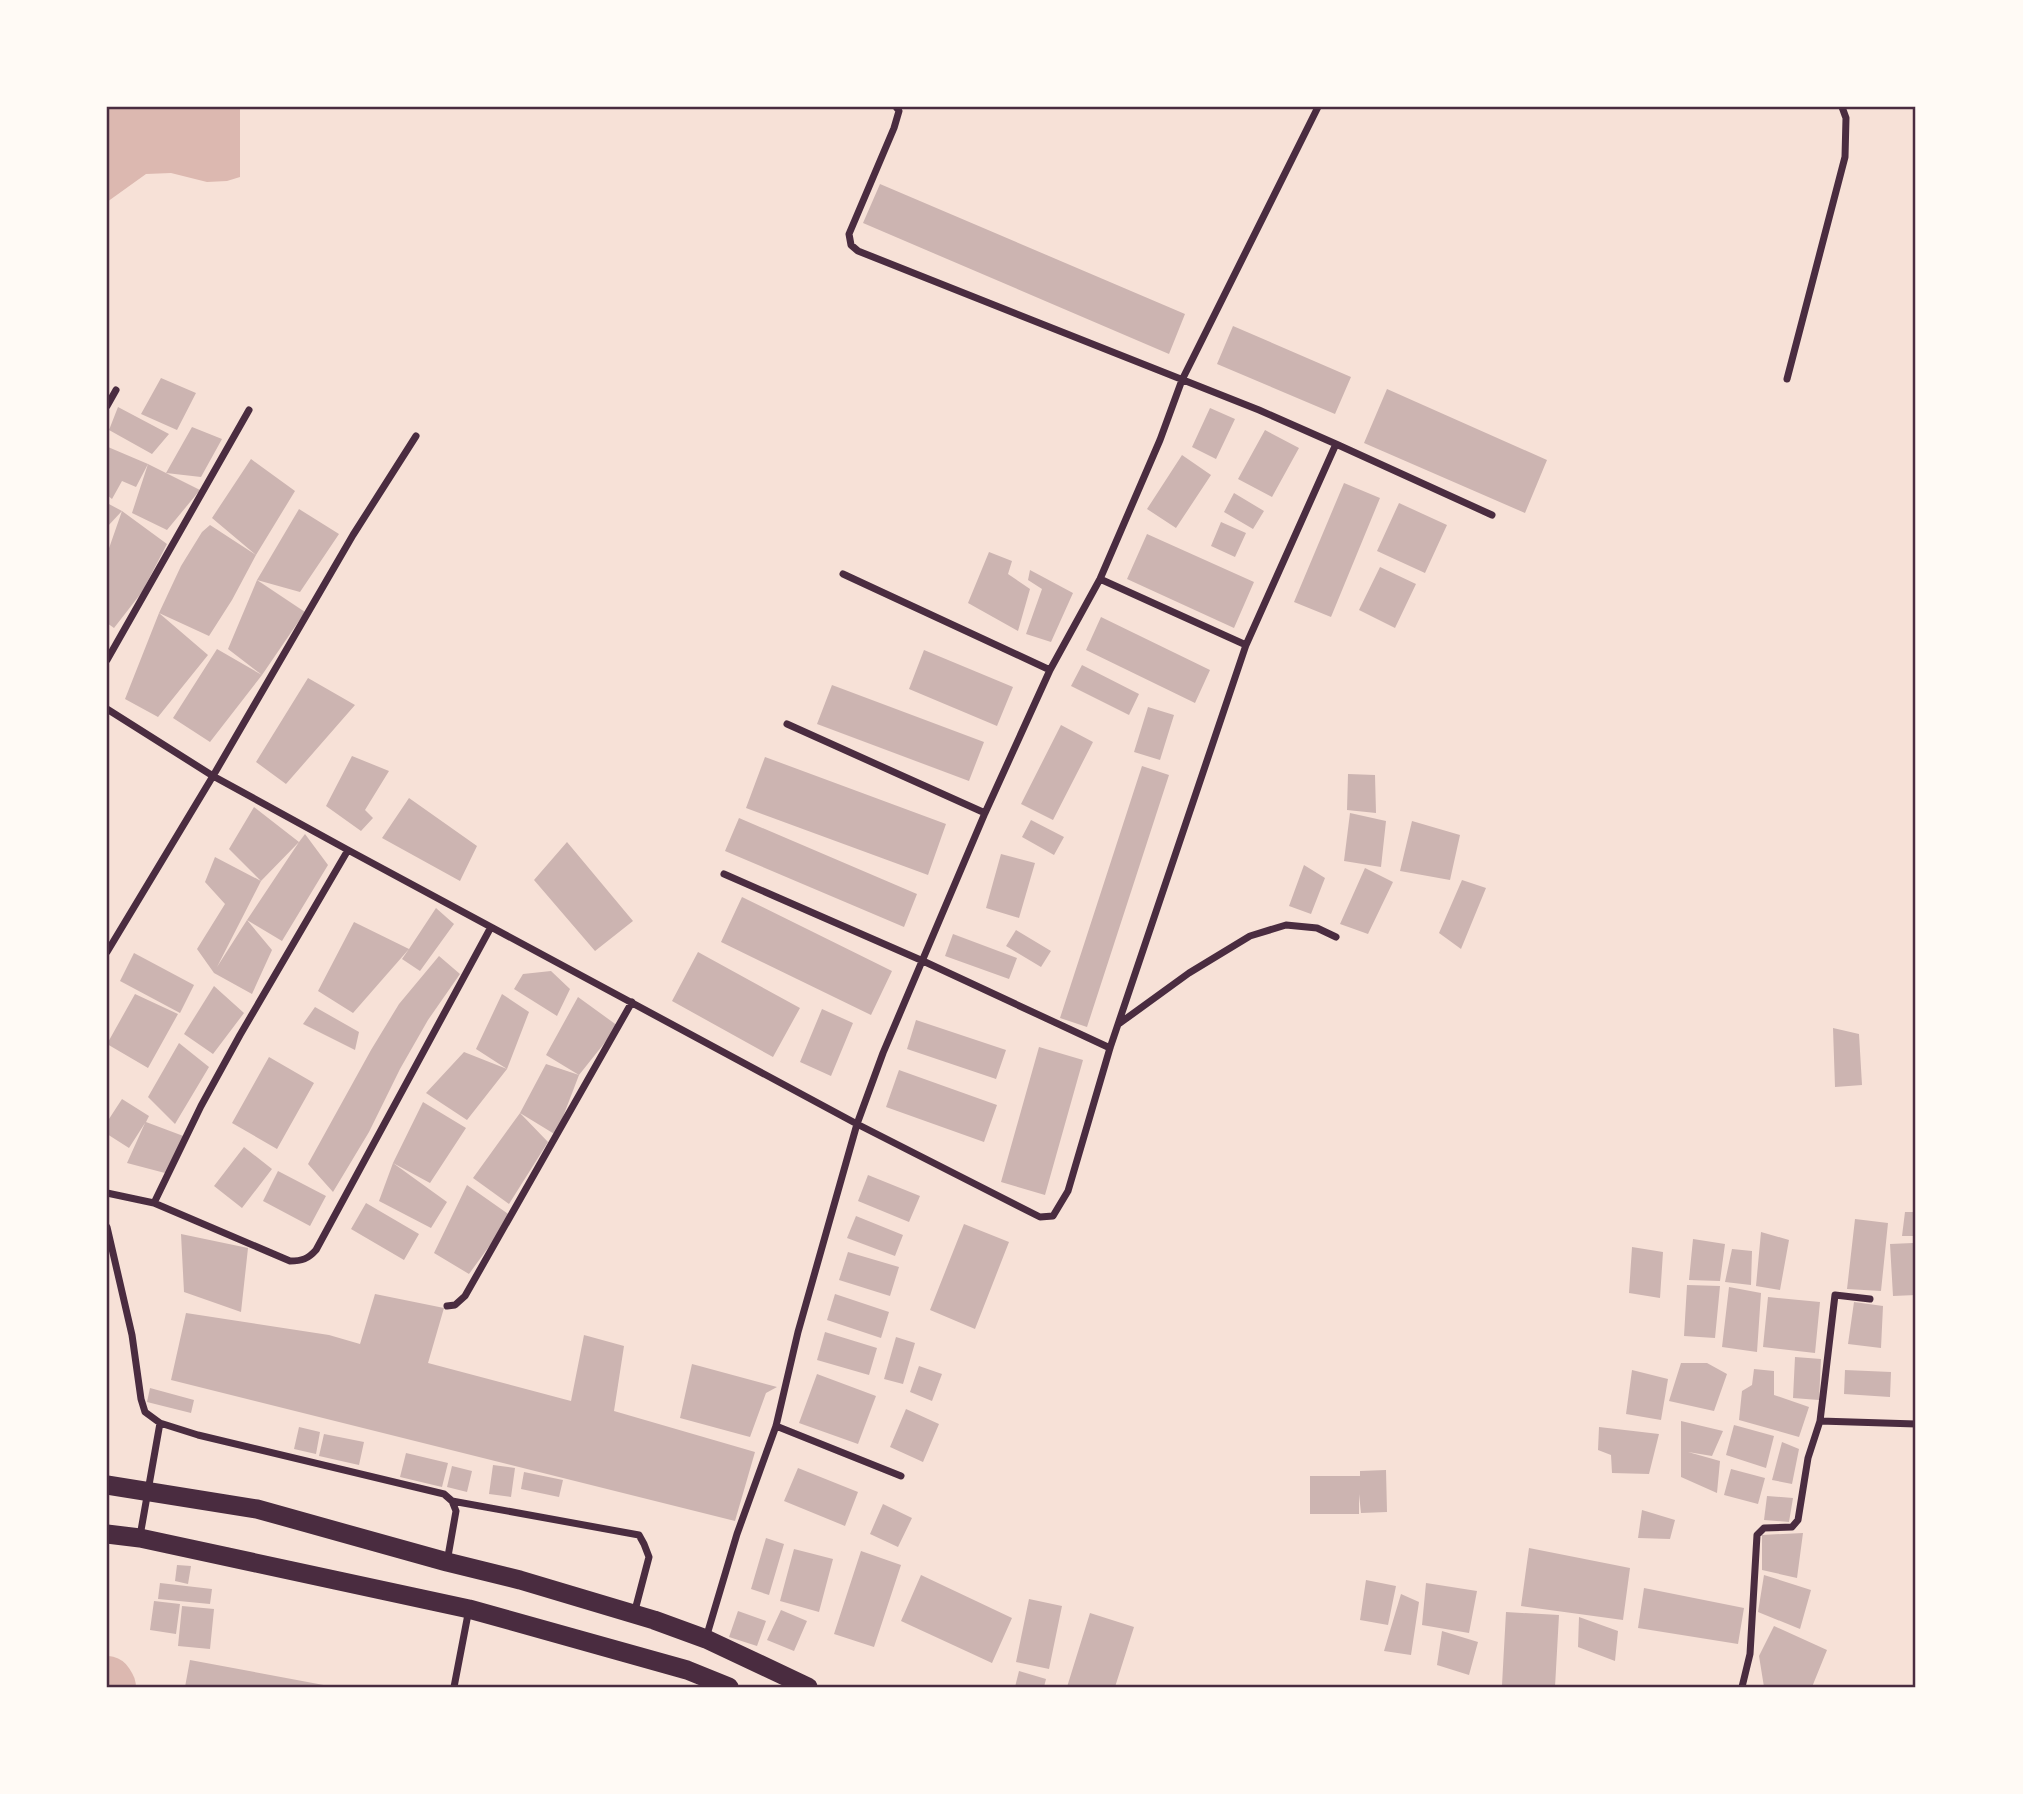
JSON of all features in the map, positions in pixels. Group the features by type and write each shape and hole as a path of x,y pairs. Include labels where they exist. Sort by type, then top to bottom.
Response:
{"highway":[{"path":"107,1485 257,1509 520,1580 706,1639 808,1687"},
{"path":"107,1534 140,1538 470,1608 687,1670 729,1687"}],"street":[{"path":"706,1639 737,1534 776,1426 798,1332 856,1124 883,1053 985,813 1050,670 1100,579 1160,440 1182,380 1318,107"},
{"path":"1787,379 1845,157 1846,118 1842,107"},
{"path":"898,108 894,128 849,234 851,244 858,251 1259,410 1492,515"},
{"path":"107,406 116,390"},
{"path":"107,660 249,410"},
{"path":"107,952 353,535 416,436"},
{"path":"107,709 213,776 856,1124 1040,1217 1053,1216 1068,1191 1110,1048 1246,645 1336,443"},
{"path":"843,574 1050,670"},
{"path":"1100,579 1246,645"},
{"path":"787,724 985,813"},
{"path":"154,1203 201,1106 240,1035 348,850"},
{"path":"724,874 923,961 1110,1048"},
{"path":"1119,1023 1189,973 1250,936 1286,925 1317,928 1336,937"},
{"path":"107,1193 154,1203 290,1261 310,1257 491,928"},
{"path":"447,1306 455,1304 465,1296 632,1002"},
{"path":"107,1227 132,1335 145,1412 160,1423 198,1435 444,1494 452,1501 456,1511 447,1562"},
{"path":"1742,1687 1750,1654 1757,1535 1764,1528 1791,1527 1798,1520 1808,1458 1820,1421 1835,1295 1870,1299"},
{"path":"1820,1421 1916,1424"},
{"path":"140,1538 160,1423"},
{"path":"776,1426 901,1476"},
{"path":"452,1501 639,1535 649,1557 634,1614"},
{"path":"454,1687 470,1608"}],"shaded area":[{"path":"107,107 240,107 240,177 207,182 171,173 146,174 107,202"}],"building":[{"path":"880,184 1185,314 1169,354 863,223"},
{"path":"1233,326 1351,377 1335,414 1217,364"},
{"path":"161,378 196,393 177,430 141,414"},
{"path":"1387,389 1547,460 1525,513 1364,443"},
{"path":"118,407 169,434 152,454 109,430"},
{"path":"1210,408 1235,419 1216,459 1192,447"},
{"path":"192,427 222,439 201,477 166,473"},
{"path":"1265,430 1299,448 1272,497 1238,479"},
{"path":"108,447 148,464 136,487 122,481 112,499 107,495"},
{"path":"1182,455 1211,475 1176,528 1147,509"},
{"path":"251,459 295,491 256,555 212,518"},
{"path":"148,464 200,490 167,530 132,513"},
{"path":"1344,483 1380,498 1331,617 1294,602"},
{"path":"1234,493 1264,511 1253,529 1224,512"},
{"path":"107,503 122,511 107,527"},
{"path":"1399,503 1447,525 1425,573 1377,551"},
{"path":"299,509 339,534 300,592 257,580"},
{"path":"122,511 167,544 142,592 114,628 107,623 107,554"},
{"path":"1221,522 1246,533 1235,557 1211,546"},
{"path":"210,525 256,555 209,636 159,613 181,566 202,532"},
{"path":"1147,534 1254,582 1234,628 1127,579"},
{"path":"989,552 1012,561 1008,574 1030,589 1018,631 968,603"},
{"path":"1380,567 1416,584 1395,628 1359,610"},
{"path":"1030,570 1073,593 1051,642 1026,634 1042,589 1028,580"},
{"path":"257,580 305,612 262,675 228,649"},
{"path":"159,613 208,655 158,717 125,699"},
{"path":"1101,617 1210,670 1195,703 1086,650"},
{"path":"217,649 262,675 210,742 173,718"},
{"path":"924,650 1013,687 997,726 909,689"},
{"path":"1082,665 1139,694 1129,715 1071,686"},
{"path":"308,678 355,705 286,784 256,762"},
{"path":"832,685 984,742 969,781 817,724"},
{"path":"1148,707 1174,715 1160,760 1134,752"},
{"path":"1061,725 1093,742 1053,820 1021,804"},
{"path":"352,756 389,771 365,810 373,818 361,831 326,806"},
{"path":"765,757 946,824 928,875 746,808"},
{"path":"1142,766 1169,775 1087,1027 1060,1018"},
{"path":"1348,774 1375,775 1376,813 1347,810"},
{"path":"409,798 477,846 460,881 382,838"},
{"path":"254,807 299,842 261,881 229,849"},
{"path":"1350,813 1386,821 1381,867 1344,861"},
{"path":"739,818 917,894 904,927 725,851"},
{"path":"1031,820 1064,837 1054,855 1022,837"},
{"path":"1412,821 1460,835 1450,880 1400,871"},
{"path":"305,834 328,865 282,941 247,920"},
{"path":"567,842 633,921 595,951 534,880"},
{"path":"1001,854 1035,863 1019,918 986,908"},
{"path":"215,857 261,881 217,967 247,920 272,950 252,994 214,973 197,949 225,904 205,882"},
{"path":"1304,865 1325,878 1311,914 1289,906"},
{"path":"1365,868 1393,882 1368,934 1340,924"},
{"path":"1462,880 1486,888 1461,949 1439,933"},
{"path":"742,897 892,971 871,1015 721,942"},
{"path":"436,908 454,924 420,971 402,959"},
{"path":"354,922 409,949 353,1013 318,991"},
{"path":"1016,930 1051,951 1041,967 1006,946"},
{"path":"953,934 1017,958 1009,979 945,956"},
{"path":"698,952 800,1008 773,1057 672,1001"},
{"path":"134,953 194,985 180,1013 120,981"},
{"path":"439,956 460,974 428,1020 369,1132 333,1192 308,1164 399,1004"},
{"path":"551,971 570,989 557,1016 514,989 523,974"},
{"path":"214,986 244,1013 213,1054 184,1034"},
{"path":"135,994 178,1014 148,1068 107,1044"},
{"path":"502,994 529,1012 507,1069 476,1049"},
{"path":"578,997 618,1026 579,1075 546,1055"},
{"path":"315,1007 359,1032 355,1050 303,1024"},
{"path":"822,1009 853,1023 831,1076 800,1062"},
{"path":"916,1020 1006,1050 996,1079 907,1049"},
{"path":"1833,1028 1859,1034 1862,1085 1835,1087"},
{"path":"179,1043 209,1067 175,1124 148,1097"},
{"path":"1039,1047 1083,1060 1045,1195 1001,1182"},
{"path":"464,1052 507,1069 467,1120 426,1093"},
{"path":"269,1057 314,1083 277,1149 232,1123"},
{"path":"546,1064 579,1075 556,1135 520,1113"},
{"path":"899,1070 997,1105 984,1142 886,1107"},
{"path":"122,1099 149,1116 146,1122 186,1137 165,1173 127,1163 145,1123 129,1148 107,1134 107,1122"},
{"path":"423,1102 466,1128 430,1183 393,1163"},
{"path":"520,1113 548,1142 509,1204 473,1178"},
{"path":"244,1147 272,1169 242,1208 214,1186"},
{"path":"393,1163 447,1202 431,1228 379,1201"},
{"path":"278,1171 326,1196 310,1226 263,1201"},
{"path":"868,1175 920,1196 909,1222 858,1201"},
{"path":"467,1185 511,1216 469,1274 434,1253"},
{"path":"366,1203 419,1234 404,1260 351,1229"},
{"path":"1905,1212 1916,1212 1916,1236 1902,1236"},
{"path":"856,1216 903,1235 895,1256 847,1238"},
{"path":"1855,1219 1888,1223 1881,1291 1847,1289"},
{"path":"964,1224 1009,1242 975,1329 930,1310"},
{"path":"1761,1232 1789,1240 1780,1290 1756,1286"},
{"path":"181,1234 248,1248 241,1312 184,1292"},
{"path":"1693,1239 1725,1244 1720,1281 1689,1280"},
{"path":"1916,1243 1916,1295 1893,1296 1890,1244"},
{"path":"1632,1247 1663,1252 1660,1298 1629,1293"},
{"path":"1732,1249 1752,1251 1751,1285 1725,1282"},
{"path":"848,1252 899,1267 890,1296 839,1280"},
{"path":"1687,1285 1720,1286 1715,1338 1684,1336"},
{"path":"1729,1287 1761,1293 1757,1352 1722,1347"},
{"path":"375,1294 444,1308 428,1363 571,1401 584,1335 624,1346 614,1411 755,1452 735,1521 171,1380 186,1313 329,1335 360,1344"},
{"path":"835,1294 889,1312 881,1338 827,1320"},
{"path":"1768,1297 1820,1302 1815,1353 1763,1347"},
{"path":"1854,1302 1883,1306 1881,1348 1848,1344"},
{"path":"825,1332 877,1348 869,1375 817,1360"},
{"path":"896,1337 915,1343 903,1384 884,1379"},
{"path":"1795,1357 1821,1359 1819,1400 1793,1398"},
{"path":"1681,1363 1707,1363 1727,1374 1714,1411 1669,1401"},
{"path":"692,1364 777,1387 766,1393 750,1437 680,1418"},
{"path":"919,1366 942,1374 932,1401 910,1392"},
{"path":"1754,1369 1774,1371 1774,1395 1809,1407 1799,1437 1739,1420 1742,1391 1752,1385"},
{"path":"1632,1370 1668,1379 1661,1420 1626,1414"},
{"path":"1845,1370 1891,1372 1890,1397 1844,1394"},
{"path":"817,1374 876,1396 858,1444 799,1423"},
{"path":"150,1388 194,1400 191,1413 147,1402"},
{"path":"906,1409 939,1424 923,1462 890,1447"},
{"path":"1681,1421 1723,1431 1712,1456 1688,1452 1720,1461 1717,1493 1681,1477"},
{"path":"1734,1425 1774,1436 1766,1468 1726,1455"},
{"path":"299,1427 320,1432 316,1454 294,1449"},
{"path":"1599,1427 1659,1434 1649,1474 1612,1473 1611,1455 1598,1450"},
{"path":"324,1434 364,1442 359,1465 319,1456"},
{"path":"1782,1442 1799,1449 1792,1484 1772,1480"},
{"path":"406,1453 448,1463 442,1487 400,1477"},
{"path":"493,1465 515,1468 511,1497 489,1494"},
{"path":"452,1466 472,1471 467,1492 447,1487"},
{"path":"798,1468 858,1492 845,1526 784,1501"},
{"path":"1731,1469 1765,1478 1758,1504 1724,1495"},
{"path":"1386,1470 1387,1512 1361,1513 1359,1494 1359,1514 1310,1514 1310,1476 1360,1476 1360,1471"},
{"path":"524,1472 563,1480 559,1497 521,1489"},
{"path":"1767,1496 1793,1498 1789,1522 1764,1520"},
{"path":"883,1504 912,1518 898,1547 870,1534"},
{"path":"1642,1510 1675,1520 1670,1539 1638,1538"},
{"path":"1803,1533 1797,1578 1762,1570 1762,1535"},
{"path":"766,1538 784,1544 769,1595 751,1589"},
{"path":"1529,1548 1630,1568 1623,1620 1521,1606"},
{"path":"794,1549 833,1559 819,1612 780,1601"},
{"path":"861,1551 901,1565 874,1647 834,1634"},
{"path":"177,1565 191,1566 188,1584 175,1581"},
{"path":"921,1575 1012,1618 992,1663 901,1621"},
{"path":"1764,1575 1811,1590 1800,1629 1758,1612"},
{"path":"1366,1580 1396,1586 1388,1625 1360,1620"},
{"path":"160,1583 212,1589 210,1604 158,1599"},
{"path":"1426,1583 1477,1591 1469,1633 1422,1625"},
{"path":"1644,1588 1744,1608 1738,1644 1638,1628"},
{"path":"1401,1594 1419,1602 1411,1655 1384,1651"},
{"path":"1029,1599 1062,1606 1049,1669 1016,1662"},
{"path":"154,1601 180,1604 176,1634 150,1630"},
{"path":"182,1606 214,1609 210,1649 178,1646"},
{"path":"781,1610 807,1621 794,1651 767,1640"},
{"path":"738,1611 766,1621 757,1646 729,1637"},
{"path":"1506,1612 1559,1615 1555,1687 1502,1685"},
{"path":"1090,1613 1134,1627 1115,1687 1067,1687"},
{"path":"1579,1617 1618,1631 1615,1661 1578,1647"},
{"path":"1774,1626 1827,1650 1812,1687 1764,1687 1759,1656"},
{"path":"1442,1631 1478,1642 1469,1675 1437,1665"},
{"path":"190,1660 329,1686 329,1687 185,1687"},
{"path":"1019,1671 1046,1679 1044,1687 1015,1687"}],"waterway":[{"path":"107,1682 110,1687"}]}
